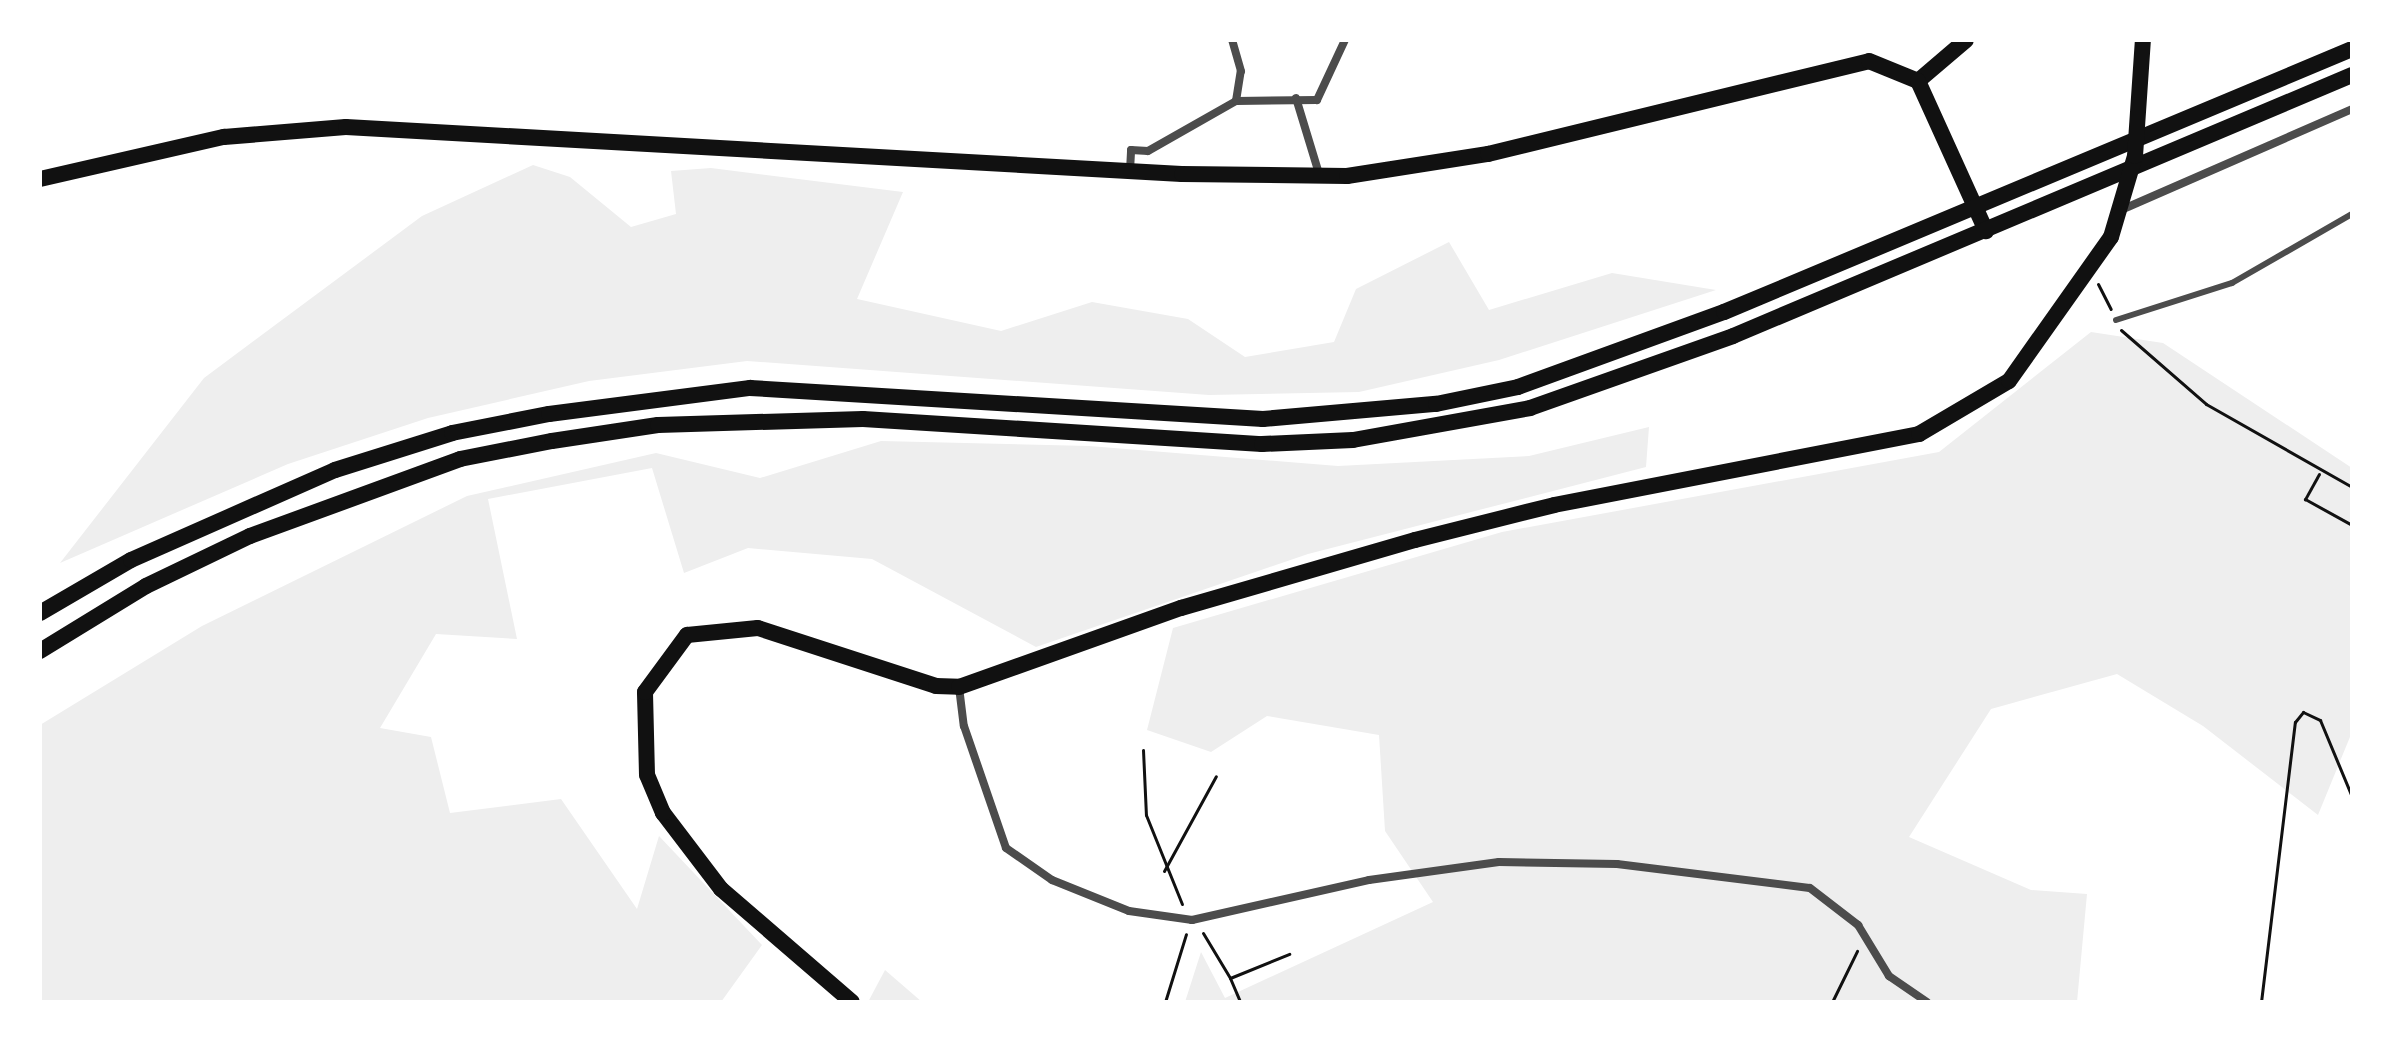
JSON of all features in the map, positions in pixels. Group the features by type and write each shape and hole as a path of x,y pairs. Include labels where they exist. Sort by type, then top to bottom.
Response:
{"main road":[{"path":"1918,81 1966,40"},
{"path":"852,1002 721,889 663,813 647,775 645,692 687,635 732,625 959,687 1181,608 1415,540 1554,505 1919,434 2009,381 2091,270 2123,204 2140,108 2143,40"},
{"path":"40,613 233,511 452,433 750,388 1263,419 1436,404 1607,359 1975,203 2352,49"},
{"path":"40,179 224,137 346,127 1130,171 1320,177 1488,154 1857,62 1885,62 1918,81 1986,231"},
{"path":"40,651 146,586 250,536 460,459 658,425 863,419 1262,444 1438,428 1617,381 1986,231 2352,75"}],"street":[{"path":"1232,40 1241,71 1236,101"},
{"path":"1130,171 1131,150 1148,151 1236,101 1317,100 1345,40"},
{"path":"1296,98 1320,177"},
{"path":"2123,204 2352,109"},
{"path":"959,687 964,726 1006,848 1052,880 1129,911 1192,920 1369,880 1557,860 1810,888 1865,936 1889,976 1927,1002"}],"lane":[{"path":"2116,320 2232,283 2352,214"}],"path":[{"path":"2091,270 2124,340 2206,404 2319,474 2352,487"},
{"path":"2319,474 2305,499 2352,525"},
{"path":"2261,1002 2295,722 2303,712 2320,720 2352,797"},
{"path":"1143,750 1146,815 1164,871 1230,978 1240,1002"},
{"path":"1164,871 1216,776"},
{"path":"1165,1002 1192,920"},
{"path":"1832,1002 1865,936"},
{"path":"1230,978 1289,954"}],"shaded area":[{"path":"533,165 570,177 631,227 676,214 671,171 711,168 903,192 857,299 1001,331 1092,302 1188,319 1245,357 1334,342 1356,289 1449,242 1489,310 1612,273 1716,290 1499,360 1359,392 1209,395 747,361 589,381 428,418 288,464 60,563 204,378 422,216"},
{"path":"2091,332 2163,343 2352,468 2352,732 2318,815 2203,726 2117,674 1991,709 1909,837 2031,890 2087,894 2077,1002 1185,1002 1201,952 1225,998 1433,902 1385,831 1379,735 1267,716 1211,752 1147,730 1173,628 1502,532 1939,452"},
{"path":"1649,427 1646,467 1308,554 1036,647 872,559 748,548 684,573 652,468 488,499 517,639 436,634 380,728 431,737 450,813 561,799 637,909 659,836 762,945 721,1002 40,1002 40,725 202,626 467,496 656,453 760,478 881,441 1089,446 1338,466 1529,456"},
{"path":"885,970 922,1002 868,1002"}]}
